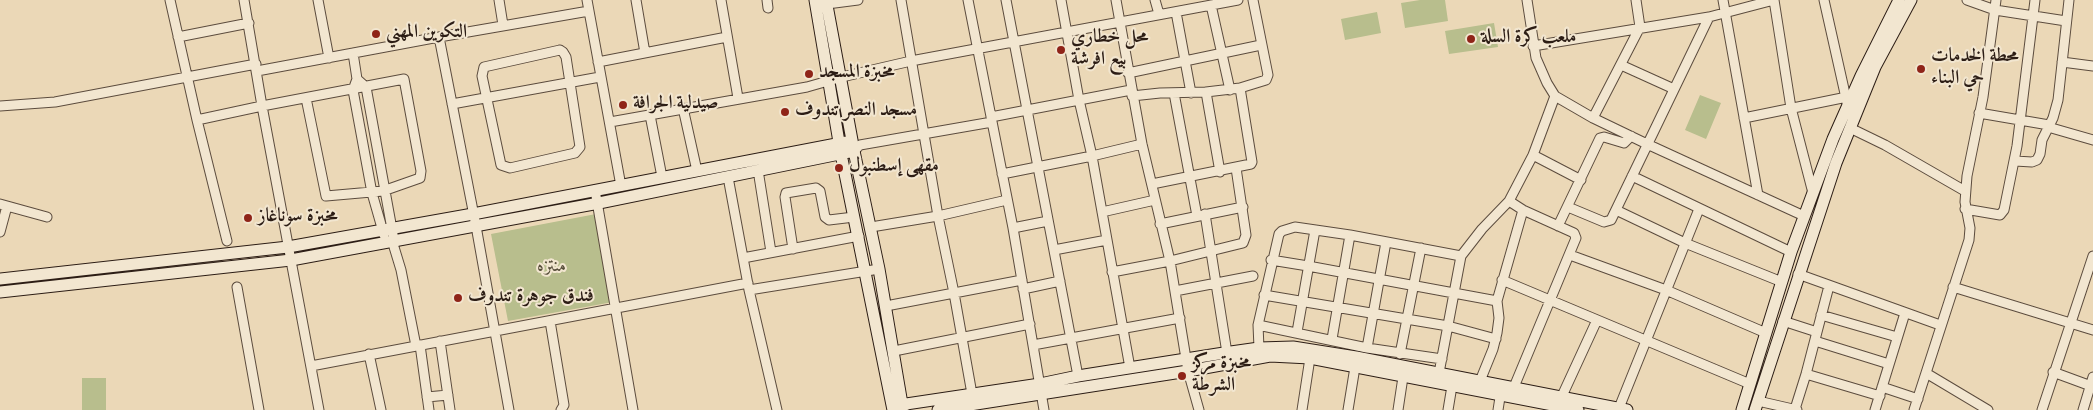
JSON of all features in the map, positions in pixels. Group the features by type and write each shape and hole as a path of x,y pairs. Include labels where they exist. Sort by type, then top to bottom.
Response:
{"street":[{"path":"170,0 227,241"},
{"path":"244,0 319,410"},
{"path":"318,0 329,58"},
{"path":"499,0 503,25"},
{"path":"587,0 621,186"},
{"path":"636,0 645,54"},
{"path":"721,0 738,98"},
{"path":"815,0 854,217 896,408"},
{"path":"858,0 827,2 856,145 894,351 896,408"},
{"path":"901,0 938,216 972,394"},
{"path":"968,0 1013,228 1044,410"},
{"path":"1006,0 1078,376"},
{"path":"1061,0 1079,100 1092,156 1130,368"},
{"path":"1116,0 1142,144 1170,261 1188,371 1199,410"},
{"path":"1155,0 1159,14"},
{"path":"610,122 807,87 911,61 1120,23 1182,7 1238,0"},
{"path":"0,279 240,259 291,260 475,220 595,190 697,171 742,168 856,145 924,134 992,120 1026,109 1132,93 1191,93 1240,88 1263,82 1268,78 1253,0"},
{"path":"1527,0 1533,46 1547,84 1555,96 1593,118 1646,144 1804,216"},
{"path":"1593,118 1640,27 1636,0"},
{"path":"1723,0 1758,196"},
{"path":"1533,46 1709,17 1725,11 1774,0 1791,108 1813,193"},
{"path":"1824,0 1848,102"},
{"path":"1742,410 1791,252 1833,139 1848,102 1899,0"},
{"path":"1829,286 1796,410 1757,405 1798,274 1836,163 1875,67 1910,0"},
{"path":"1967,0 1995,10 2066,21"},
{"path":"1914,410 1968,240 1970,228 1965,210 1965,192 1996,0"},
{"path":"1965,210 2001,214 2014,161 2035,0"},
{"path":"2014,161 2032,162 2037,160 2058,100 2069,0"},
{"path":"1217,3 1223,54 1230,90"},
{"path":"1182,7 1186,61 1191,93"},
{"path":"0,106 55,102 187,78 329,58 503,25 589,11"},
{"path":"1568,207 1607,222 1611,220 1646,144 1709,17"},
{"path":"178,37 249,23"},
{"path":"439,37 475,220 508,410"},
{"path":"598,62 726,37"},
{"path":"1128,73 1261,45"},
{"path":"560,50 566,57 570,83 580,144 578,151 510,168 501,165 482,76 484,67 560,50"},
{"path":"353,53 357,79 353,90 372,193 401,270 418,345 429,410"},
{"path":"2062,62 2093,66"},
{"path":"1621,65 1674,89"},
{"path":"452,104 600,77"},
{"path":"357,79 366,87 390,238"},
{"path":"197,120 262,106 306,98 353,90 402,79 406,80 422,175 420,178 372,193 328,197 325,195 306,98"},
{"path":"1152,184 1220,172 1251,164 1240,88"},
{"path":"1206,92 1220,172"},
{"path":"1174,93 1189,178 1211,251 1227,352"},
{"path":"1439,373 1461,256 1482,229 1509,201 1533,155 1555,96"},
{"path":"1744,118 1791,108 1848,102"},
{"path":"683,108 697,171"},
{"path":"1979,113 2020,119 2093,140"},
{"path":"650,115 662,177"},
{"path":"1850,128 1885,145 1965,192"},
{"path":"1558,226 1600,138 1604,136 1624,143 1631,136"},
{"path":"1002,174 1142,144"},
{"path":"475,220 599,203 728,177 742,168 758,170 841,148"},
{"path":"1533,155 1581,180"},
{"path":"1112,272 1170,261 1243,243 1246,235 1236,168"},
{"path":"758,170 771,252"},
{"path":"1632,176 1791,252"},
{"path":"728,177 748,287 777,410"},
{"path":"793,248 785,197 786,192 816,188 820,191 825,217 828,220 854,217"},
{"path":"595,190 599,203 633,410"},
{"path":"871,227 938,216 1007,200"},
{"path":"1102,212 1155,200"},
{"path":"1498,410 1506,389 1551,300 1576,236 1509,201"},
{"path":"0,232 4,205 47,217"},
{"path":"1160,224 1242,207"},
{"path":"938,410 984,407 1078,376 1227,352 1259,348 1293,347 1356,362 1403,377 1452,386 1506,389 1562,396 1623,409 1646,340 1699,209"},
{"path":"1480,381 1496,339 1499,318 1497,301 1523,210"},
{"path":"1616,210 1686,243 1782,282"},
{"path":"1013,228 1048,221"},
{"path":"1259,348 1258,324 1276,240 1282,231 1295,228 1350,235 1461,256"},
{"path":"1297,332 1314,230"},
{"path":"1332,339 1350,235"},
{"path":"743,258 858,236"},
{"path":"0,292 77,283 240,259 288,247 390,238"},
{"path":"1054,250 1107,240"},
{"path":"1367,348 1386,242"},
{"path":"1400,354 1421,248"},
{"path":"1570,255 1666,290 1766,333"},
{"path":"2042,410 2071,323 2091,272 2093,256"},
{"path":"1271,260 1497,301"},
{"path":"311,366 615,309 748,287 879,269"},
{"path":"1798,274 1940,325"},
{"path":"1175,291 1253,276"},
{"path":"1502,280 1750,384"},
{"path":"886,306 954,293 1060,281"},
{"path":"237,286 260,410"},
{"path":"1953,287 2093,330"},
{"path":"1264,295 1408,318 1448,326 1496,339"},
{"path":"1875,410 1905,313"},
{"path":"1821,315 1897,337"},
{"path":"1033,345 1124,330 1180,318"},
{"path":"1562,396 1597,320"},
{"path":"550,321 564,405 561,410"},
{"path":"1783,321 1889,364"},
{"path":"894,351 1030,324"},
{"path":"1258,324 1367,348 1442,359"},
{"path":"440,341 450,410"},
{"path":"369,354 381,410"},
{"path":"896,408 972,394 1041,389 1188,371 1270,356 1356,362 1439,373 1480,381 1506,389 1544,406 1578,410"},
{"path":"1302,410 1310,358"},
{"path":"1348,410 1356,362"},
{"path":"2054,372 2092,381 2083,410"},
{"path":"1926,373 1988,410"},
{"path":"1806,374 1918,399"},
{"path":"1398,410 1403,377"},
{"path":"1448,410 1452,386"},
{"path":"427,397 448,395"}],"green space":[{"name":"ملعب كرة السلة","path":"1420,0 1445,0 1448,21 1405,28 1401,3"},
{"path":"1377,12 1381,33 1345,40 1341,19"},
{"name":"ملعب كرة السلة","path":"1494,23 1498,47 1449,54 1445,31"},
{"path":"1700,95 1721,103 1706,139 1685,130"},
{"name":"منتزه","path":"596,214 613,302 508,321 491,234"},
{"path":"82,378 106,378 106,410 82,410"}],"place":[{"name":"التكوين المهني","path":"376,34"},
{"name":"ملعب كرة السلة","path":"1471,39"},
{"name":"محل خطاري بيع افرشة","path":"1061,50"},
{"name":"محطة الخدمات حي البناء","path":"1921,69"},
{"name":"مخبزة المسجد","path":"809,74"},
{"name":"صيدلية الجرافة","path":"623,105"},
{"name":"مسجد النصر تندوف","path":"785,112"},
{"name":"مقهى إسطنبول","path":"839,168"},
{"name":"مخبزة سوناغاز","path":"248,218"},
{"name":"فندق جوهرة تندوف","path":"458,298"},
{"name":"مخبزة مركز الشرطة","path":"1182,376"}]}
